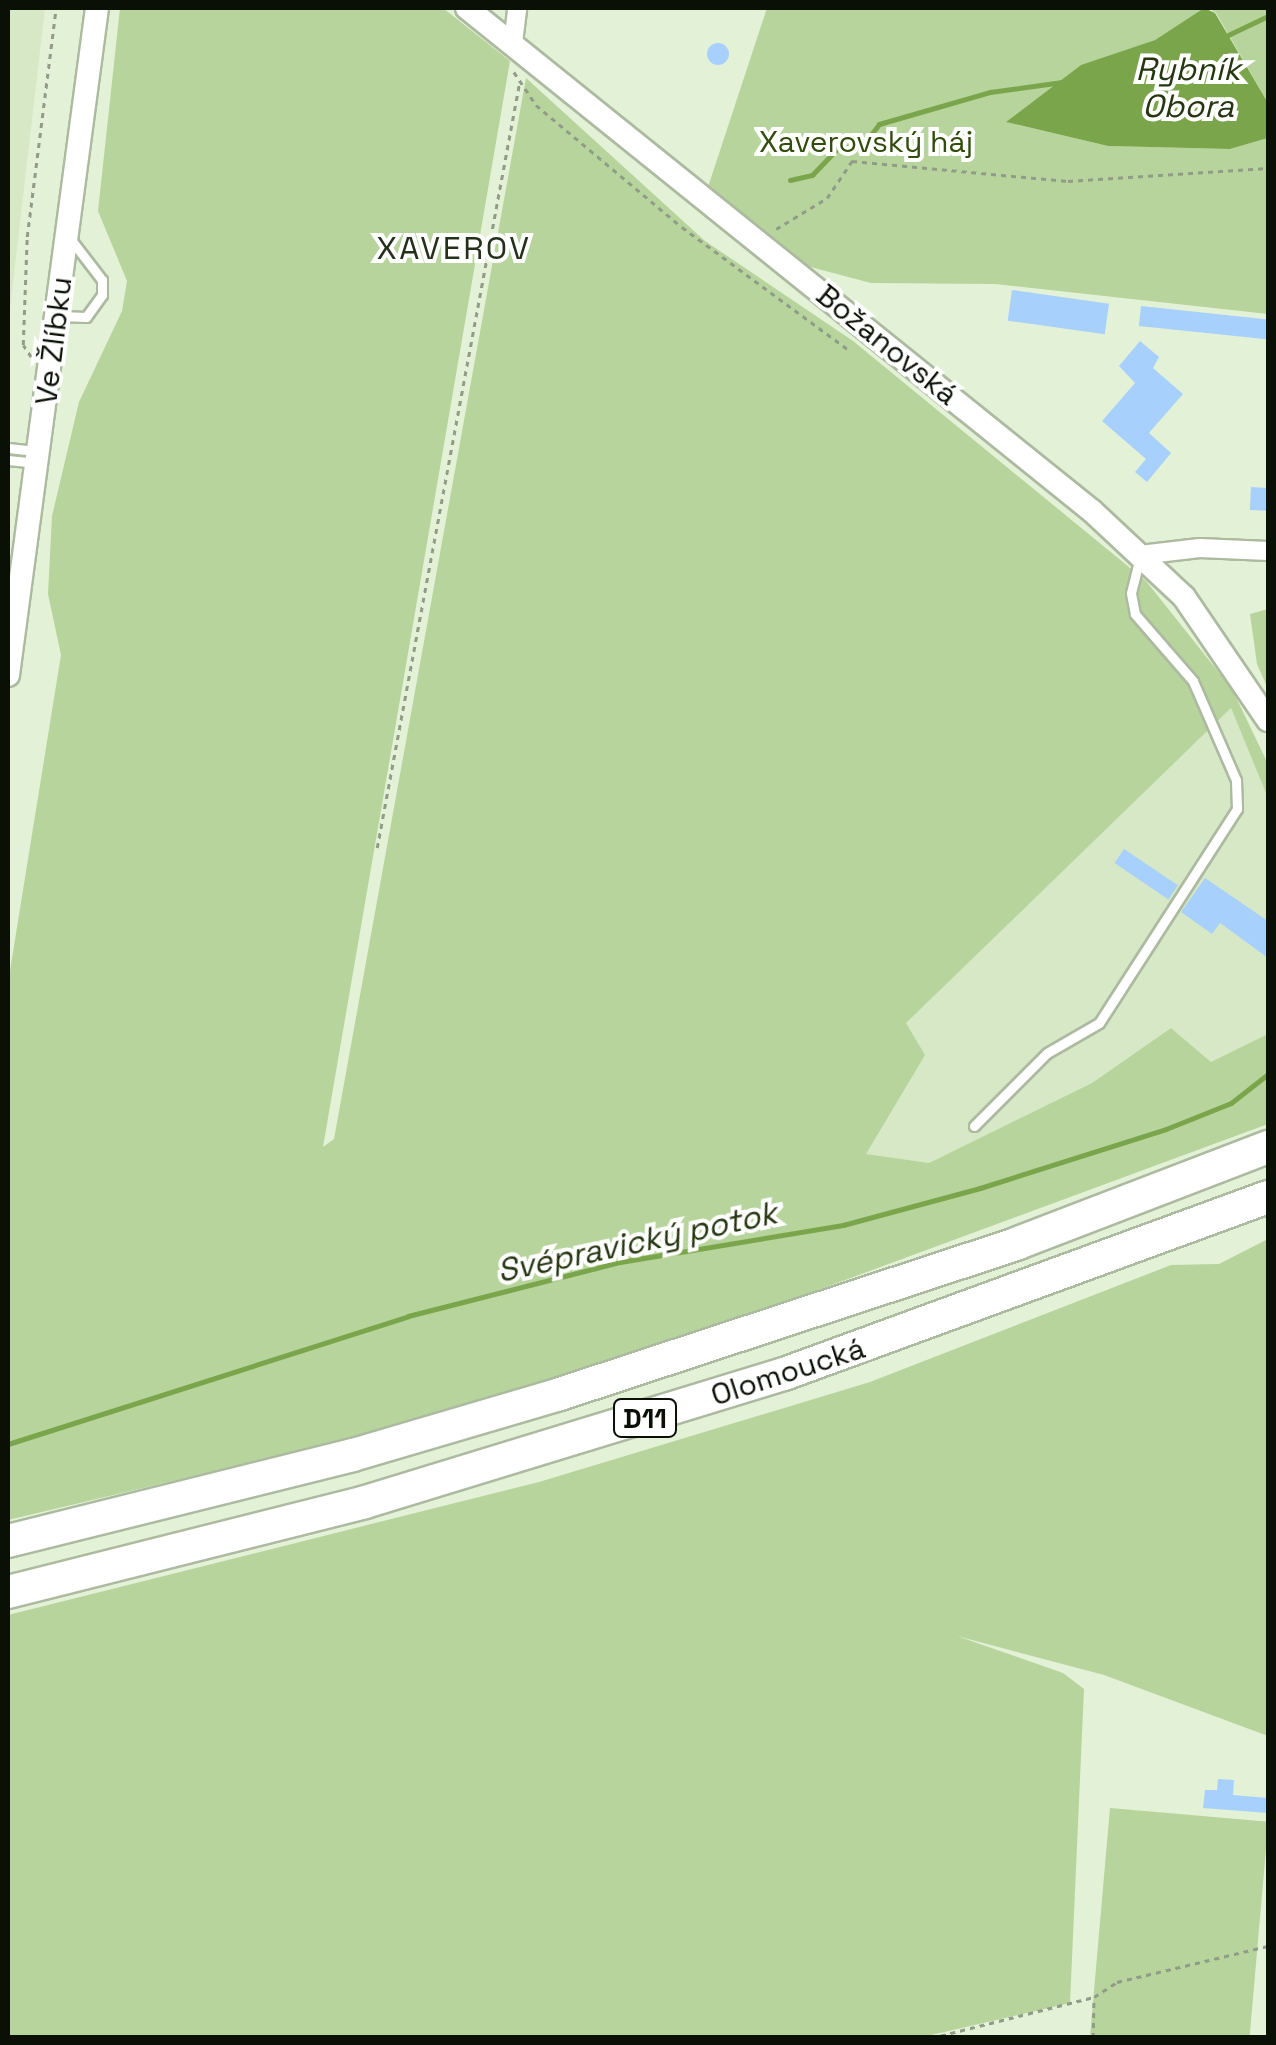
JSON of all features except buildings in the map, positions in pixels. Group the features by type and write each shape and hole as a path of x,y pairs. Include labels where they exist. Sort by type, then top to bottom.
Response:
{"highway":[{"name":"Olomoucká","path":"12,1540 560,1394 1018,1243 1268,1147"},
{"name":"Olomoucká","path":"8,1592 365,1502 784,1374 1268,1197"}],"street":[{"name":"Ve Žlíbku","path":"8,674 17,534 38,458 98,8"},
{"name":"Božanovská","path":"467,8 1140,555 1213,631 1268,720"},
{"path":"513,43 517,8"},
{"path":"1140,555 1200,548 1268,551"}],"lane":[{"path":"57,315 86,316 102,295 102,280 67,235"},
{"path":"8,448 38,458"},
{"path":"8,460 38,458"},
{"path":"974,1126 1047,1053 1100,1023 1236,809 1236,780 1193,681 1135,614 1132,592 1140,555"}],"path":[{"path":"48,381 23,345 27,237 56,8"},
{"path":"376,848 519,85 513,43"},
{"path":"519,85 682,227 850,350"},
{"path":"759,242 827,198 852,161 1068,180 1268,168"},
{"path":"931,2038 1094,1997 1117,1982 1268,1946"},
{"path":"1093,2038 1094,1997"}],"shaded area":[{"path":"8,8 45,8 8,326"},
{"path":"1231,708 1268,798 1268,1034 1262,1042 1211,1062 1171,1028 1092,1083 929,1163 865,1154 924,1055 905,1023"}],"green space":[{"path":"120,8 443,8 510,61 323,1147 334,1139 526,78 705,241 853,341 1146,581 1232,689 1268,764 1268,798 1231,708 906,1023 925,1055 866,1154 929,1163 1092,1083 1171,1028 1211,1062 1268,1034 1268,1124 688,1338 375,1433 8,1520 8,983 61,655 48,594 52,516 79,402 122,311 127,281 98,211"},
{"name":"Xaverovský háj","path":"767,8 1204,8 1155,40 1080,66 1007,122 1108,146 1230,149 1268,138 1268,314 995,284 871,283 799,264 707,190"},
{"path":"1209,8 1268,8 1268,103 1216,13"},
{"path":"1268,609 1268,689 1257,664 1250,614"},
{"path":"1268,1239 1268,1736 1104,1675 957,1636 1063,1673 1084,1689 1070,2003 918,2038 8,2037 8,1615 539,1482 870,1382 1171,1265 1219,1264"},
{"path":"1110,1808 1268,1822 1249,2038 1090,2036"}],"water":[{"name":"Rybník Obora","path":"1204,8 1215,13 1268,103 1268,138 1230,149 1108,146 1006,122 1081,65 1155,40"}],"waterway":[{"path":"1226,36 1268,16"},
{"path":"790,180 812,175 837,149 864,144 879,124 990,92 1062,82"},
{"name":"Svépravický potok","path":"8,1444 408,1316 620,1262 843,1225 980,1188 1166,1129 1231,1103 1268,1074"}],"district":[{"name":"XAVEROV","path":"454,248"}]}
